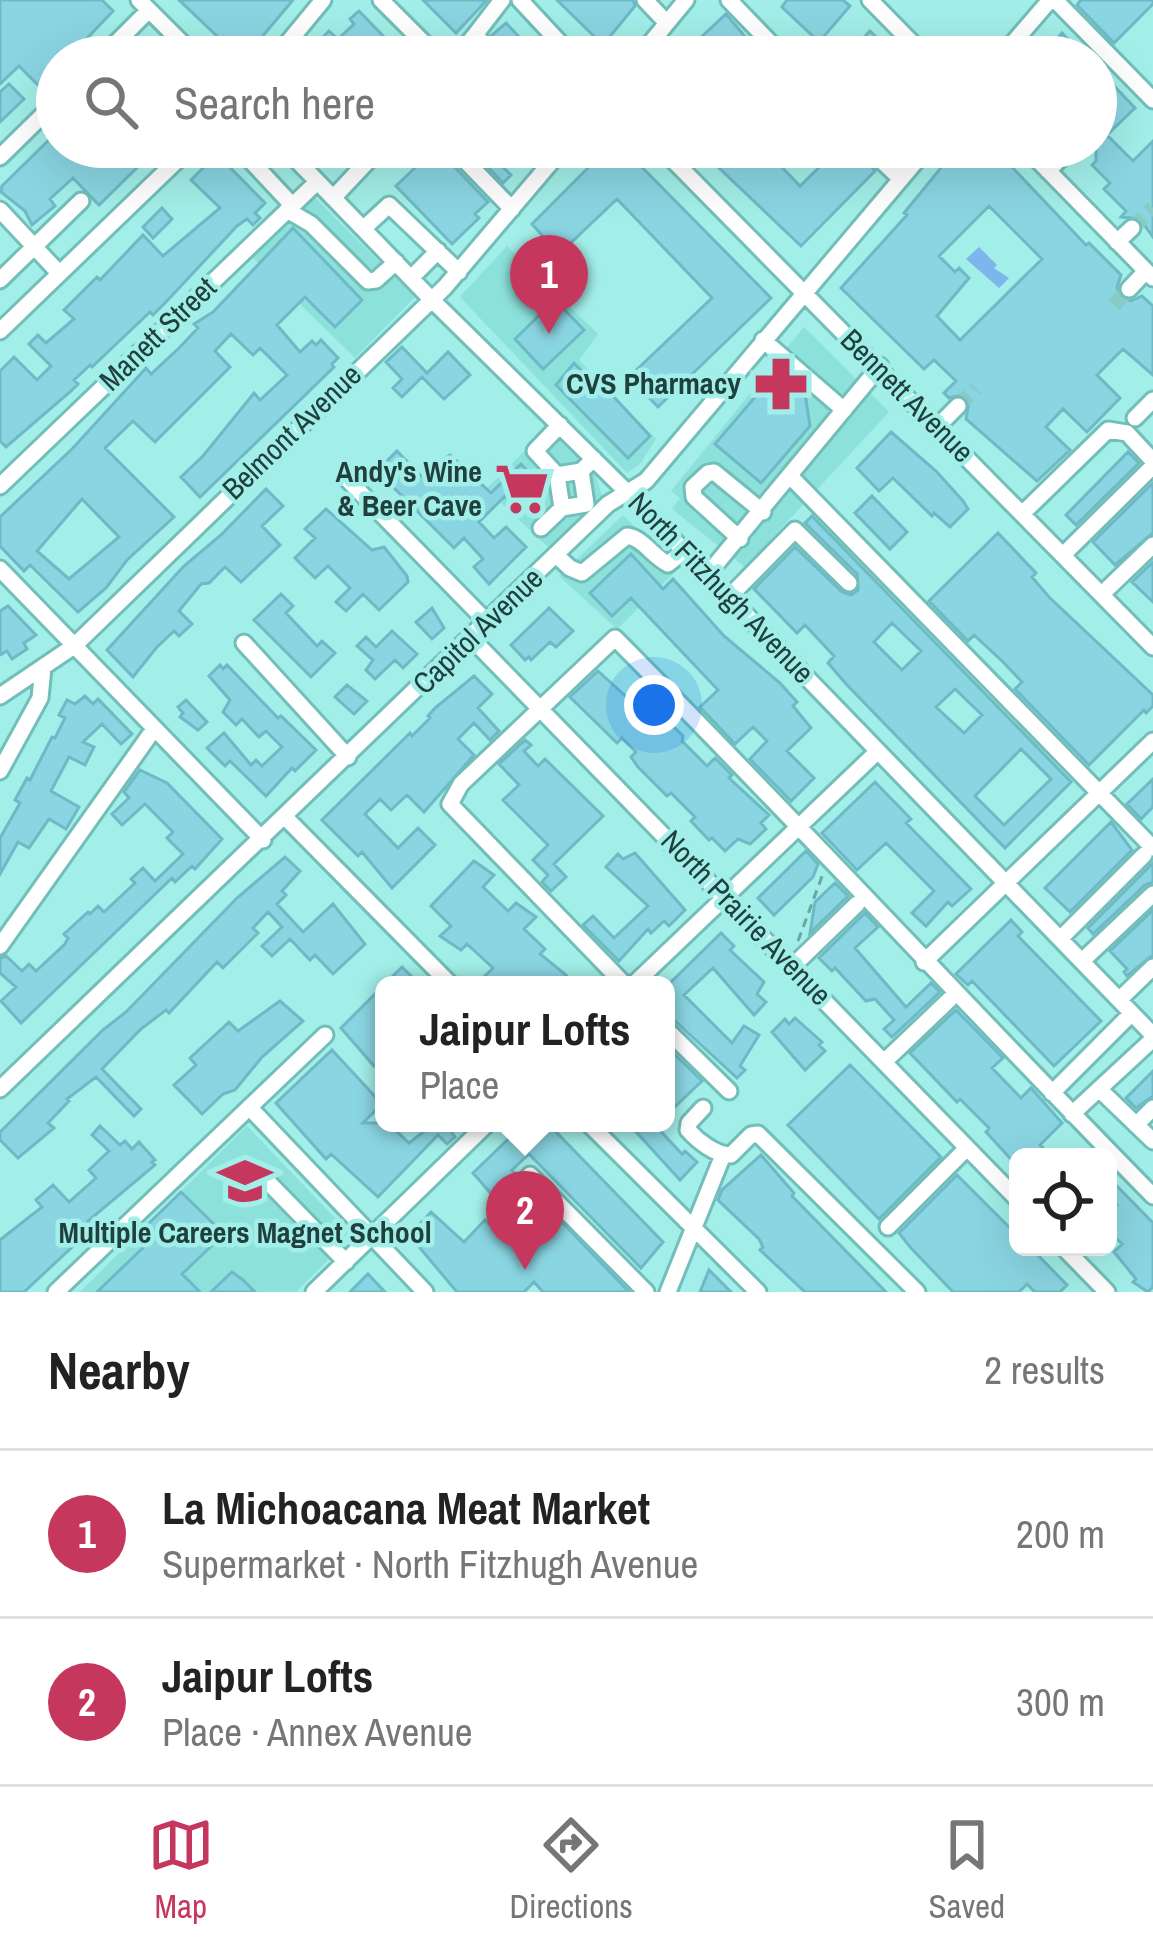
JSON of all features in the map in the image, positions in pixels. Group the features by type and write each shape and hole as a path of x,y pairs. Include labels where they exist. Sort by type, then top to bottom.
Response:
{"street":[{"path":"293,36 323,0"},
{"path":"381,0 416,36"},
{"path":"475,35 502,0"},
{"path":"520,0 553,36"},
{"path":"645,0 667,22"},
{"path":"656,36 686,0"},
{"path":"729,0 764,36"},
{"path":"870,0 905,36"},
{"path":"1020,36 1053,0 1089,36"},
{"path":"119,36 144,5 175,36"},
{"path":"1117,64 1153,100"},
{"path":"0,157 36,122"},
{"path":"0,331 169,168"},
{"path":"256,168 368,281 376,280 396,262"},
{"name":"North Fitzhugh Avenue","path":"304,168 560,425 588,465 628,493 684,550 1153,1037"},
{"path":"333,198 361,168"},
{"path":"472,168 512,209"},
{"name":"Belmont Avenue","path":"0,696 74,646 459,272 546,168"},
{"name":"Bennett Avenue","path":"681,168 1149,636"},
{"path":"889,168 901,179"},
{"name":"Capitol Avenue","path":"0,1089 608,504 646,481 910,168"},
{"path":"1045,168 1150,274 1129,289"},
{"path":"1048,171 1051,168"},
{"name":"Manett Street","path":"0,486 317,182"},
{"path":"0,280 81,201"},
{"path":"363,229 389,205 459,272"},
{"path":"0,210 59,273"},
{"path":"1118,242 1132,228"},
{"path":"411,278 438,251"},
{"path":"764,340 844,410"},
{"path":"707,574 880,366"},
{"path":"1135,418 1153,400"},
{"path":"938,426 958,406"},
{"path":"560,425 535,452 557,475 567,508 586,525"},
{"path":"1023,513 1108,430 1127,433 1153,464 1063,555"},
{"path":"541,528 567,508 586,504 588,465 557,475"},
{"path":"740,539 694,497 693,487 714,472 763,512"},
{"path":"791,477 1100,793 1149,851 1060,938"},
{"path":"347,479 487,622"},
{"path":"729,597 795,530 849,584"},
{"path":"556,555 582,573 626,536 637,538 668,564 684,550"},
{"path":"1102,594 1153,545"},
{"path":"4,580 263,840"},
{"name":"North Prairie Avenue","path":"471,638 725,896 794,958 884,1062 1009,1192"},
{"path":"620,976 450,804 461,784 615,638 1153,1196"},
{"path":"244,643 348,757"},
{"path":"0,771 40,698 44,668"},
{"path":"0,946 154,729"},
{"path":"924,962 1153,741"},
{"path":"639,976 878,751"},
{"path":"286,818 442,976"},
{"path":"1082,962 1153,894"},
{"path":"794,958 857,904"},
{"path":"1119,1000 1153,967"},
{"path":"884,1062 950,999"},
{"path":"1052,1094 1132,1013"},
{"path":"56,1292 325,1035"},
{"path":"1072,1114 1153,1037"},
{"path":"675,1038 729,1090"},
{"path":"1099,1089 1153,1141"},
{"path":"250,1108 425,1292"},
{"path":"704,1108 689,1123 688,1130 697,1140 731,1155 758,1134 917,1292"},
{"path":"1136,1125 1153,1108"},
{"path":"314,1292 479,1132"},
{"path":"597,1132 758,1292"},
{"path":"888,1227 967,1148"},
{"path":"668,1292 723,1155"},
{"path":"530,1175 646,1292"},
{"path":"268,1181 346,1262"},
{"path":"1071,1256 1102,1290"}],"path":[{"path":"794,958 825,870"}],"shaded area":[{"path":"313,196 415,297 355,358 252,257"},
{"path":"507,246 598,334 579,360 656,439 640,464 627,473 460,297"},
{"path":"804,327 889,412 745,567 672,509 680,498 671,491"},
{"path":"547,429 596,476 602,496 548,547 486,489"},
{"path":"623,515 678,569 617,629 559,576"},
{"name":"Multiple Careers Magnet School","path":"247,1126 352,1236 296,1292 80,1292"}],"water":[{"path":"979,247 997,265 994,268 1009,278 999,288 966,259"}],"building":[{"path":"0,0 102,0 113,11 89,36 36,36 36,83 19,66 0,84"},
{"path":"179,0 293,0 263,36 217,36"},
{"path":"423,0 487,0 456,33"},
{"path":"557,0 633,0 635,6 610,36 594,36"},
{"path":"787,0 843,0 850,6 824,36 813,36 782,7"},
{"path":"1081,0 1153,0 1117,40 1077,5"},
{"path":"359,11 383,36 341,36 354,24 350,19"},
{"path":"726,14 744,36 702,36"},
{"path":"506,23 518,36 493,36"},
{"path":"9,84 24,99 0,122 0,92"},
{"path":"1117,89 1135,108 1117,125"},
{"path":"1153,141 1153,237 1140,219 1121,217 1126,211 1104,189 1110,183 1095,168 1117,168 1117,145 1133,161"},
{"path":"36,153 36,168 137,168 99,205 73,178 50,199 55,206 32,225 25,211 1,192"},
{"path":"203,168 231,168 265,203 255,213 260,218 253,225 247,219 237,226 153,315 150,312 90,365 74,380 78,384 70,392 6,447 0,441 0,371 14,357 37,380 51,366 29,344 38,335 46,343 74,319 64,310 97,277 100,280 143,235 163,256 220,208 191,180"},
{"path":"415,168 455,168 488,202 452,244 396,186"},
{"path":"489,168 504,168 511,175 503,183"},
{"path":"588,168 643,168 771,298 658,407 629,377 712,298 617,199 559,254 532,224"},
{"path":"719,168 783,168 800,186 818,168 872,168 875,171 801,246"},
{"path":"941,168 1013,168 1121,275 1120,297 1131,301 1142,296 1153,306 1153,375 1123,349 1097,375 1120,398 1087,432 1063,409 1046,427 1070,450 1037,481 966,419 969,402 962,395 949,398 944,393 956,381 934,360 924,369 841,288 907,215 904,213","holes":["989,206 1042,259 960,340 937,316 969,278 939,256"]},
{"path":"162,208 172,219 153,238 143,227"},
{"path":"293,228 362,300 335,327 305,297 277,325 300,352 321,340 338,358 334,367 200,497 181,477 254,393 260,400 287,375 260,348 253,355 231,334 215,351 230,367 155,442 133,421 105,448 174,517 78,612 30,565 24,571 0,546 0,517 73,448 146,368 151,374 198,328 194,324 213,312","holes":["82,499 119,537 69,579 37,551"]},
{"path":"555,300 584,330 543,369 515,339"},
{"path":"402,347 427,373 448,352 470,375 444,399 422,377 402,397 393,388 402,379 386,362"},
{"path":"574,363 595,385 599,381 650,436 628,458 556,385"},
{"name":"CVS Pharmacy","path":"779,369 805,393 810,426 761,483 715,444"},
{"path":"891,432 936,471 968,509 950,527 893,478 879,491 857,468"},
{"path":"397,451 421,476 450,455 491,493 521,464 546,490 522,513 505,496 479,522 494,538 506,527 526,547 489,584 474,567 483,559 464,538 454,548 377,471"},
{"path":"1128,452 1139,463 1076,525 1066,515"},
{"path":"1153,483 1153,533 1115,565 1093,542"},
{"path":"266,489 283,506 262,526 280,545 241,582 225,567 209,583 201,584 179,611 192,624 179,636 174,631 133,677 107,650 184,566"},
{"path":"872,496 907,532 890,549 855,513"},
{"path":"326,509 372,550 384,547 407,576 408,582 379,610 363,594 346,611 336,602 350,588 328,566 315,578 295,558 315,538 305,529"},
{"path":"812,516 1071,782 1005,848 847,685 828,663 834,656 805,625 797,633 754,589 795,547 842,592 851,595 858,590 857,574 805,523","holes":["892,623 921,651 902,670 874,642","955,689 982,715 964,733 936,707","1021,749 1051,779 1004,825 975,796"]},
{"path":"998,533 1036,573 1032,577 1049,597 1153,695 1153,706 1089,765 1015,689 1022,682 1003,662 974,635 968,641 929,601"},
{"path":"631,554 663,589 673,579 724,636 797,702 793,706 811,728 787,751 814,778 791,801 750,759 767,741 753,727 735,744 700,707 718,690 631,598 612,616 590,593"},
{"path":"1153,562 1153,602 1132,582"},
{"path":"281,594 293,606 286,613 317,646 322,641 335,653 311,677 254,620"},
{"path":"8,606 36,635 12,659 7,651 0,655 0,611"},
{"path":"432,608 444,628 432,639 416,622"},
{"path":"549,608 573,631 556,647 550,642 525,660 511,645"},
{"path":"392,631 417,654 403,668 395,660 375,679 366,670 373,660 357,646 366,637 376,647"},
{"path":"220,665 223,669 227,665 316,750 266,796 230,761 225,766 207,748 224,733 251,765 256,760 262,766 282,747 266,731 259,737 242,719 236,725 223,712 230,700 209,676"},
{"path":"598,671 630,700 645,685 671,712 665,718 683,736 682,741 707,766 715,758 769,815 761,823 766,829 750,844 738,839 725,851 709,840 691,821 695,817 638,767 631,757 636,752 622,738 617,743 570,697"},
{"path":"474,676 492,694 478,708 499,731 490,740 474,723 458,739 474,755 424,812 407,795 391,810 380,799 365,814 398,848 418,828 435,845 392,888 362,852 358,856 322,820"},
{"path":"347,685 367,701 354,714 335,697"},
{"path":"85,696 93,704 98,699 132,734 121,744 102,724 83,742 94,747 85,765 69,757 51,791 79,807 66,829 49,819 29,848 18,842 0,874 0,838 20,803 15,800 55,738 67,700 75,704"},
{"path":"186,700 207,722 198,730 180,717 183,713 178,707"},
{"path":"525,740 531,745 524,751 538,766 545,759 603,816 554,864 566,877 551,891 542,882 548,875 533,860 548,845 503,800 519,785 499,764"},
{"path":"140,770 167,783 222,839 195,869 192,866 175,882 172,878 21,1023 1,1001 16,987 0,973 0,958 6,956 22,971 29,964 36,971 65,944 64,934 98,906 104,912 135,883 131,879 143,868 155,881 183,854 167,838 173,832 145,804 122,825 112,814 129,798 124,792"},
{"path":"1153,779 1153,807 1141,819 1127,804"},
{"path":"875,782 911,819 906,823 971,889 952,906 948,902 926,926 912,913 934,891 886,843 857,870 822,833"},
{"path":"1111,822 1132,850 1070,912 1045,888"},
{"path":"806,851 818,864 813,877 774,915 758,898"},
{"path":"635,853 685,910 669,926 664,921 651,933 648,929 619,961 583,925 593,916 614,938 648,906 606,867 618,854 623,859"},
{"path":"285,857 300,871 277,904 303,932 333,904 365,944 333,974 315,955 310,960 290,939 272,956 262,946 282,927 268,912 253,928 258,933 223,968 217,962 169,1013 166,1010 141,1029 102,1069 141,1109 134,1116 96,1077 67,1099 48,1123 54,1128 18,1158 0,1140 0,1132 237,898"},
{"path":"474,861 494,875 483,887 508,911 516,903 536,917 524,929 545,949 540,954 566,975 485,976 493,968 467,944 461,950 440,936 451,926 431,906"},
{"path":"1153,863 1153,882 1093,934 1088,928"},
{"path":"835,883 848,896 810,933 815,902"},
{"path":"1153,910 1153,955 1127,976 1127,969 1110,951"},
{"path":"865,913 878,927 855,948 906,1007 931,983 940,992 892,1037 884,1029 894,1020 875,999 866,1001 819,958"},
{"path":"1011,920 1022,932 1018,936 1101,1021 1054,1066 972,981 968,985 956,974"},
{"path":"721,933 734,946 730,950 764,982 757,994 766,1002 754,1015 713,968 684,995 732,1043 744,1026 759,1035 737,1078 675,1021 675,978"},
{"path":"375,994 374,1066 341,1028"},
{"path":"280,1001 303,1021 262,1057 235,1090 223,1094 202,1114 174,1085 196,1065 190,1058 229,1022 238,1031"},
{"path":"956,1010 1003,1058 992,1068 1021,1098 1031,1088 1062,1123 1040,1145 1043,1148 1009,1148 1009,1157 986,1132 989,1128 910,1053"},
{"path":"795,1018 822,1042 819,1045 825,1051 805,1070 772,1032 785,1019 789,1024"},
{"path":"332,1050 375,1096 375,1111 363,1123 375,1123 375,1132 397,1132 409,1143 423,1132 451,1132 455,1137 447,1144 438,1135 378,1197 331,1154 326,1159 276,1103"},
{"path":"675,1055 702,1081 675,1106"},
{"path":"850,1065 941,1157 879,1219 788,1125"},
{"path":"1153,1071 1153,1096 1136,1108 1126,1098"},
{"path":"100,1126 120,1145 125,1141 132,1149 139,1142 155,1165 88,1221 92,1226 85,1235 24,1292 0,1292 0,1240 42,1207 36,1200 53,1185 69,1202 96,1178 89,1170 109,1151 92,1135"},
{"path":"516,1132 556,1132 663,1242 641,1268 529,1154 512,1170 629,1292 543,1292 534,1282 524,1292 457,1292 409,1235 431,1212 464,1242 485,1220 498,1233 513,1219 473,1173"},
{"path":"636,1132 661,1132 697,1162 680,1180"},
{"path":"761,1155 792,1196 886,1292 805,1292 760,1250 759,1239 718,1200 722,1190"},
{"path":"957,1175 1009,1227 1009,1256 1039,1256 1067,1285 1060,1292 1035,1292 1027,1284 1019,1292 953,1292 899,1233"},
{"path":"1117,1186 1153,1223 1153,1287 1148,1292 1133,1282 1136,1279 1117,1256 1122,1244 1117,1239"},
{"path":"181,1192 224,1234 182,1274 200,1292 97,1292 150,1241 141,1231"},
{"path":"709,1270 731,1292 700,1292"},
{"path":"232,1272 243,1280 255,1292 211,1292"},
{"path":"368,1274 385,1292 350,1292"}],"tunnel":[{"path":"1132,228 1153,208"},
{"path":"1114,305 1129,289"},
{"path":"958,406 976,388"}],"place":[{"name":"La Michoacana Meat Market","path":"549,334"},
{"name":"CVS Pharmacy","path":"781,384"},
{"name":"Andy's Wine & Beer Cave","path":"522,489"},
{"name":"Multiple Careers Magnet School","path":"245,1181"},
{"name":"Jaipur Lofts","path":"525,1270"}]}
